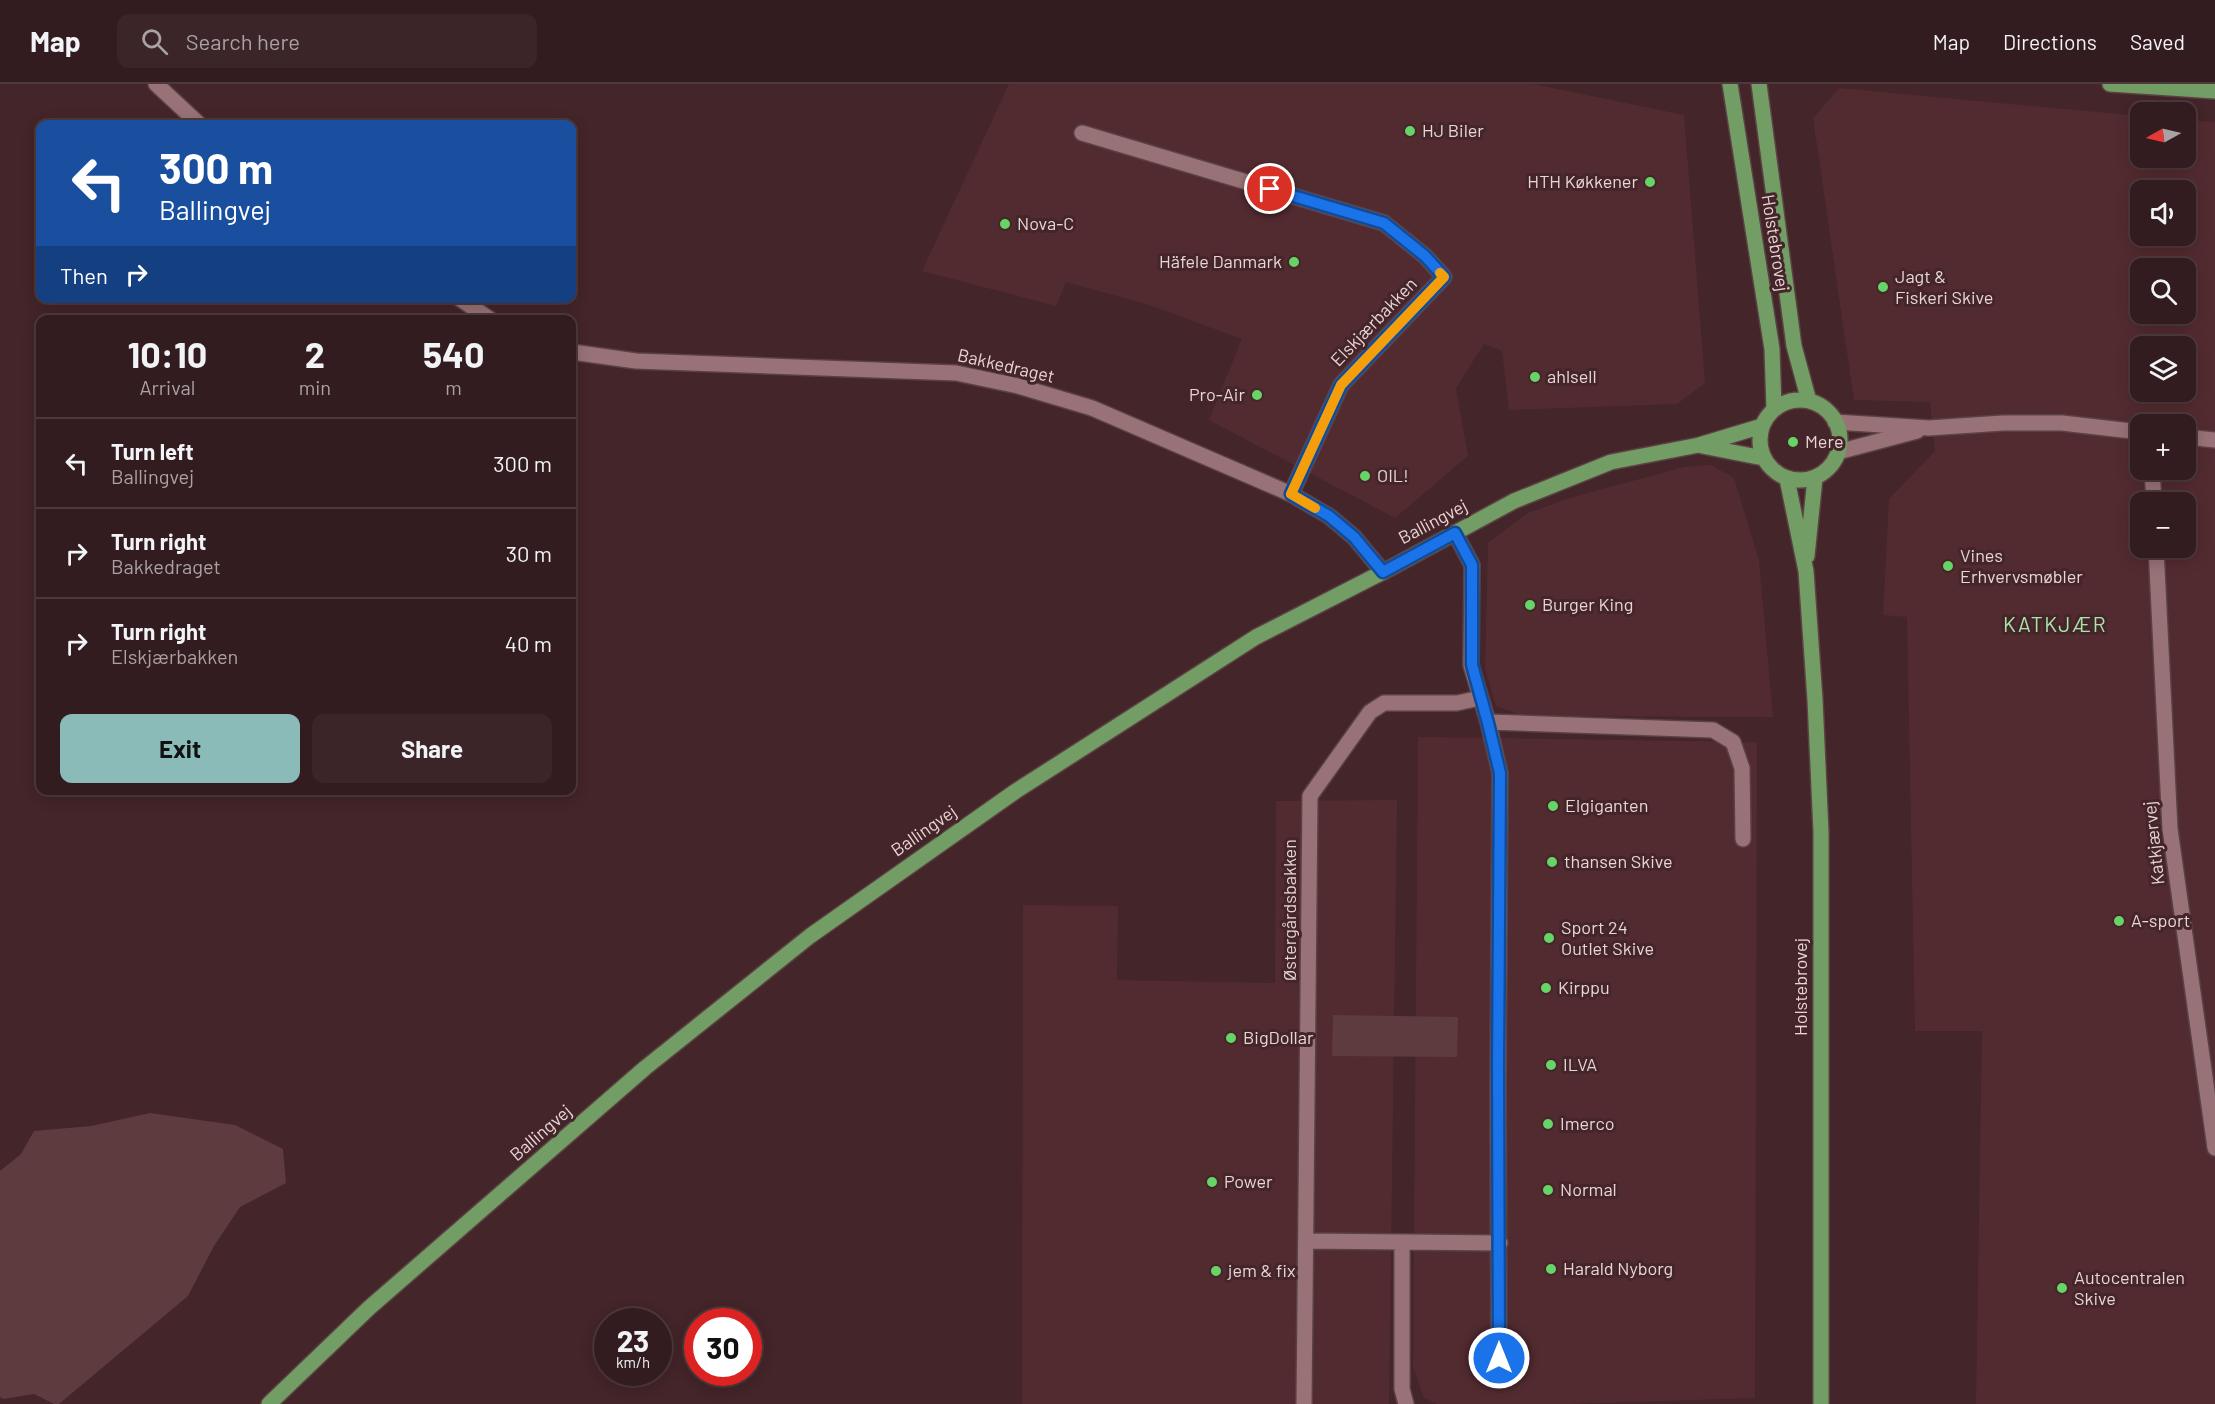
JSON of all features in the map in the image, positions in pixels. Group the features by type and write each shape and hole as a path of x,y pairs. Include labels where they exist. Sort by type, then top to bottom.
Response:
{"main road":[{"name":"Holstebrovej","path":"1730,84 1772,349 1774,409"},
{"name":"Holstebrovej","path":"1759,84 1794,346 1809,401"},
{"path":"2110,84 2215,91"},
{"path":"2173,84 2195,89"},
{"path":"1791,401 1809,401 1825,409 1835,422 1840,442 1833,463 1825,472 1815,478 1796,481 1777,474 1763,458 1760,447 1762,426 1774,409 1791,401"},
{"name":"Ballingvej","path":"269,1404 369,1308 627,1083 810,936 1016,791 1246,642 1383,572 1514,501 1611,462 1699,446 1762,426"},
{"name":"Ballingvej","path":"1699,446 1763,458"},
{"name":"Holstebrovej","path":"1806,571 1815,478"},
{"name":"Holstebrovej","path":"1787,479 1806,571 1821,832 1821,1404"}],"street":[{"path":"156,84 195,120"},
{"name":"Elskjærbakken","path":"1082,133 1384,223 1425,256 1444,277 1341,385 1291,494"},
{"path":"466,303 484,315"},
{"name":"Bakkedraget","path":"576,353 636,361 956,373 1018,386 1092,408 1291,494 1329,516 1354,537 1383,572"},
{"path":"1835,422 1929,428 2003,423 2062,423 2130,431"},
{"path":"1838,452 1929,428"},
{"path":"2196,438 2215,440"},
{"path":"1455,533 1472,565 1472,665 1500,773 1499,1375"},
{"name":"Katkjærvej","path":"2156,558 2170,829 2215,1148"},
{"name":"Østergårdsbakken","path":"1304,1404 1310,796 1370,712 1384,703 1457,703 1480,698"},
{"path":"1488,723 1713,730 1733,742 1742,768 1743,839"},
{"path":"1307,1240 1500,1243"},
{"path":"1402,1242 1402,1389 1406,1404"}],"shaded area":[{"path":"1009,84 1533,84 1684,115 1705,383 1677,404 1509,410 1502,351 1484,344 1456,388 1468,456 1395,518 1209,420 1242,339 1146,304 1066,282 1056,306 922,271"},
{"path":"1839,88 2130,115 2130,168 2196,168 2196,121 2215,122 2215,1404 1976,1404 1982,1031 1915,1031 1907,617 1883,615 1889,499 1935,451 1930,402 1854,400 1813,118"},
{"path":"1711,465 1734,478 1759,560 1773,717 1523,716 1496,706 1485,669 1488,543 1528,513 1573,497 1684,467"},
{"path":"1418,737 1757,742 1755,1398 1570,1404 1437,1404 1424,1398 1413,1368"},
{"path":"1397,800 1389,1404 1022,1404 1023,905 1118,906 1117,980 1275,983 1276,801"},
{"path":"1333,1015 1458,1017 1457,1057 1332,1056"},
{"path":"150,1113 235,1125 283,1149 286,1183 240,1207 214,1246 188,1296 59,1404 54,1404 34,1394 3,1399 0,1397 0,1171 21,1154 34,1131 91,1126"}],"slow traffic":[{"path":"1315,508 1291,494 1300,479 1341,385 1444,277 1440,273"}],"place":[{"name":"HJ Biler","path":"1410,131"},
{"name":"HTH Køkkener","path":"1650,182"},
{"name":"Nova-C","path":"1005,224"},
{"name":"Häfele Danmark","path":"1294,262"},
{"name":"Jagt & Fiskeri Skive","path":"1883,287"},
{"name":"ahlsell","path":"1535,377"},
{"name":"Pro-Air","path":"1257,395"},
{"name":"Mere","path":"1793,442"},
{"name":"OIL!","path":"1365,476"},
{"name":"Vines Erhvervsmøbler","path":"1948,566"},
{"name":"Burger King","path":"1530,605"},
{"name":"Elgiganten","path":"1553,806"},
{"name":"thansen Skive","path":"1552,862"},
{"name":"A-sport","path":"2119,921"},
{"name":"Sport 24 Outlet Skive","path":"1549,938"},
{"name":"Kirppu","path":"1546,988"},
{"name":"BigDollar","path":"1231,1038"},
{"name":"ILVA","path":"1551,1065"},
{"name":"Imerco","path":"1548,1124"},
{"name":"Power","path":"1212,1182"},
{"name":"Normal","path":"1548,1190"},
{"name":"Harald Nyborg","path":"1551,1269"},
{"name":"jem & fix","path":"1216,1271"},
{"name":"Autocentralen Skive","path":"2062,1288"}],"district":[{"name":"KATKJÆR","path":"2055,625"}],"route":[{"path":"1270,189 1384,223 1425,256 1444,277 1341,385 1300,479 1291,494 1329,516 1354,537 1383,572 1455,533 1472,565 1472,665 1500,773 1499,1358"}]}
